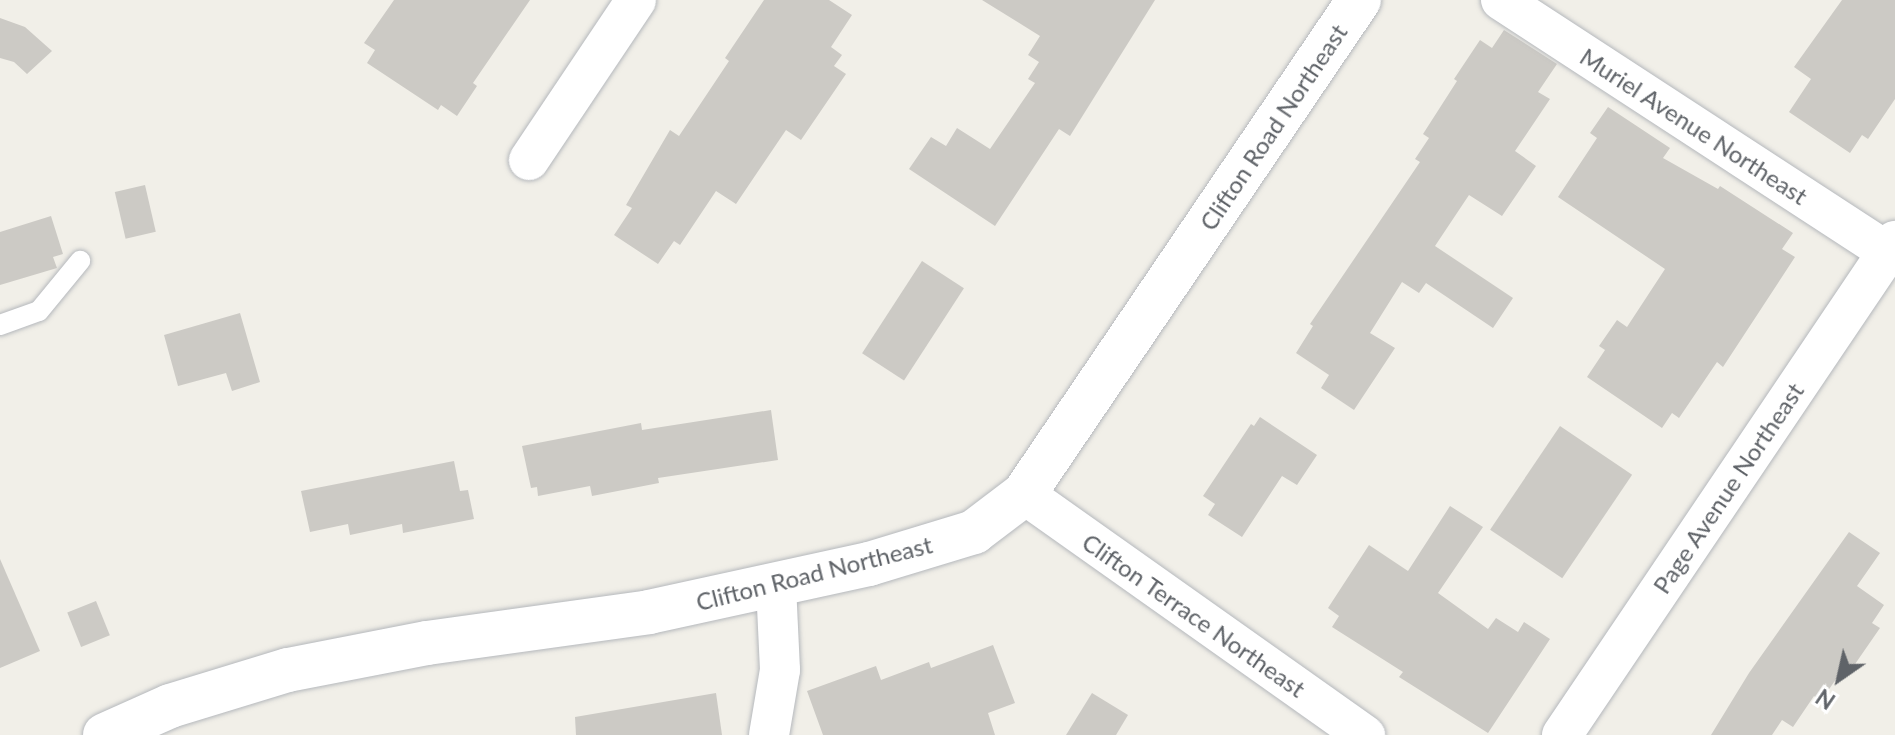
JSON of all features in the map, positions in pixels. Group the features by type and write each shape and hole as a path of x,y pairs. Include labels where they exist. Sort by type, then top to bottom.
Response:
{"street":[{"path":"529,160 636,0"},
{"name":"Clifton Road Northeast","path":"105,735 170,706 288,670 427,643 649,612 869,564 974,532 1024,494 1359,0"},
{"name":"Muriel Avenue Northeast","path":"1501,0 1891,246"},
{"name":"Page Avenue Northeast","path":"1562,735 1891,246"},
{"name":"Clifton Terrace Northeast","path":"1024,494 1365,735"},
{"path":"771,734 780,670 776,584"}],"lane":[{"path":"0,325 39,311 80,261"}],"building":[{"path":"394,0 530,0 473,83 477,86 457,116 441,105 438,110 367,63 375,50 364,43"},
{"path":"764,0 829,0 852,15 831,47 842,55 834,66 846,74 801,140 786,130 736,204 716,191 680,245 674,241 658,264 614,235 632,208 626,205 670,130 679,136 729,61 725,58"},
{"path":"982,0 1155,0 1070,136 1059,129 995,226 909,169 931,137 946,146 957,128 990,149 1035,83 1028,79 1039,62 1028,55 1040,36"},
{"path":"1842,0 1895,0 1895,99 1868,139 1862,135 1850,153 1789,112 1811,79 1794,67"},
{"path":"0,18 25,27 52,51 27,74 14,62 0,58"},
{"path":"1504,30 1557,64 1538,92 1550,99 1515,151 1536,166 1502,216 1469,195 1435,246 1513,298 1493,328 1426,283 1419,293 1402,282 1370,333 1395,348 1354,410 1321,388 1329,375 1296,353 1313,326 1310,324 1420,162 1415,159 1429,138 1423,134 1457,81 1454,79 1480,40 1492,48"},
{"path":"1608,107 1670,148 1663,158 1718,189 1720,186 1793,233 1782,249 1795,257 1723,367 1717,362 1679,418 1672,413 1662,428 1587,377 1605,350 1599,346 1617,320 1627,327 1665,269 1558,197 1597,138 1590,133"},
{"path":"145,185 156,232 126,239 115,192"},
{"path":"51,216 63,254 53,257 57,268 0,285 0,232"},
{"path":"922,261 964,288 904,380 862,353"},
{"path":"240,313 260,382 232,391 226,373 178,386 164,335"},
{"path":"771,410 778,460 658,478 659,483 592,496 590,486 538,496 537,487 531,488 522,446 641,423 642,430"},
{"path":"1260,417 1317,455 1297,485 1282,476 1242,537 1208,515 1215,504 1203,496 1251,424 1254,426"},
{"path":"1560,426 1632,475 1562,578 1490,530"},
{"path":"454,461 460,491 468,490 474,519 403,533 402,524 350,535 348,524 310,532 301,491"},
{"path":"1450,506 1483,527 1438,593 1488,629 1496,618 1518,632 1524,622 1550,639 1488,733 1399,677 1403,672 1332,627 1339,616 1328,608 1369,545 1408,571"},
{"path":"1849,532 1880,553 1857,586 1884,605 1872,623 1880,628 1853,667 1847,663 1821,701 1814,696 1793,727 1782,720 1772,735 1711,735 1749,673"},
{"path":"0,559 40,651 0,668"},
{"path":"96,601 110,635 81,647 67,613"},
{"path":"993,645 1015,703 988,713 995,735 823,735 807,691 876,666 881,680 929,662 931,668"},
{"path":"716,693 722,735 576,735 575,717"},
{"path":"1092,693 1128,715 1116,735 1066,735"}]}
